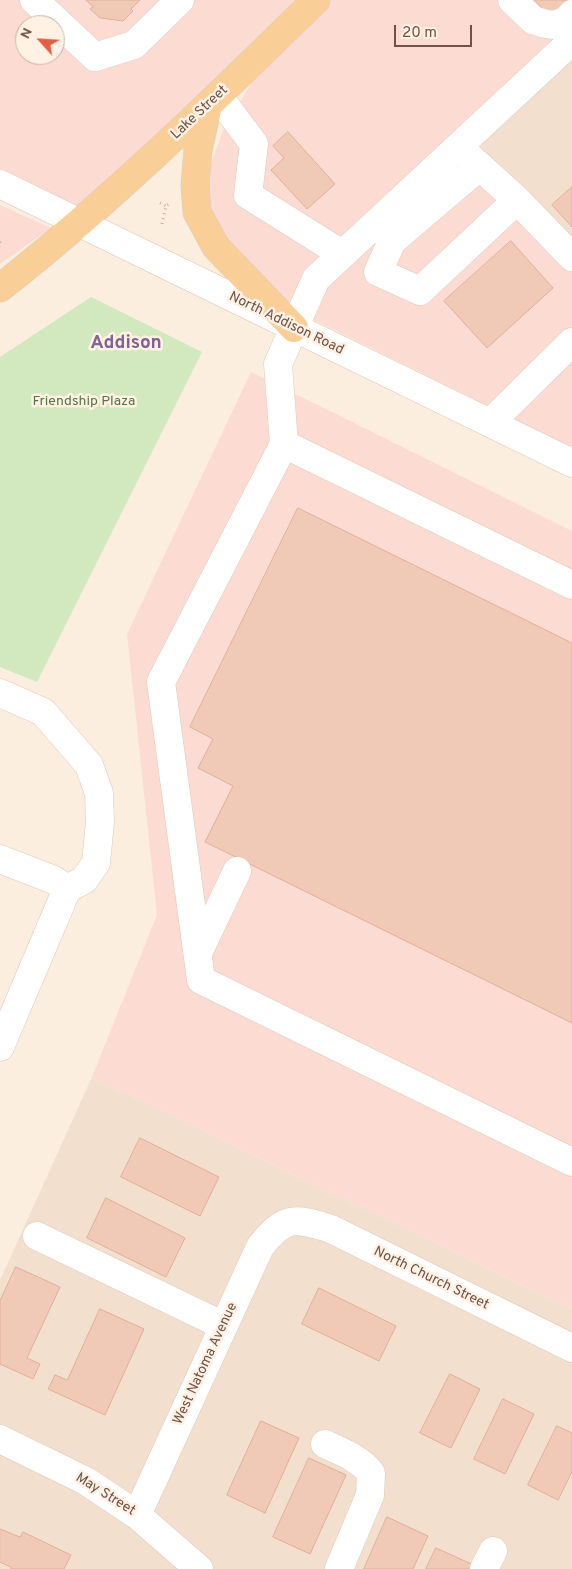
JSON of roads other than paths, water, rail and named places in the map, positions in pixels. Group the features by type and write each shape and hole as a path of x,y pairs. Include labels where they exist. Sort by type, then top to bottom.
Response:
{"main road":[{"name":"Lake Street","path":"0,288 80,223 213,100 316,0"},
{"path":"213,100 198,150 195,185 198,212 216,247 294,328"}],"street":[{"path":"34,0 96,57 134,45 180,0"},
{"path":"512,0 533,20 546,24 555,25 567,20 572,14"},
{"path":"572,41 316,279 278,364 284,444 161,682 202,980 572,1162"},
{"path":"213,100 254,144 248,195 342,254"},
{"path":"458,146 517,200 572,257"},
{"path":"480,166 392,241 378,272 420,291 517,200"},
{"name":"North Addison Road","path":"0,184 572,463"},
{"path":"490,424 568,351"},
{"path":"284,444 572,585"},
{"path":"0,694 43,712 89,765 99,793 100,822 96,862 84,880 66,889 0,1046"},
{"path":"0,859 54,880 66,889"},
{"path":"198,953 237,871"},
{"name":"West Natoma Avenue","path":"137,1515 260,1247 271,1232 287,1221"},
{"name":"North Church Street","path":"287,1221 307,1221 331,1229 572,1348"},
{"path":"37,1236 224,1326"},
{"name":"May Street","path":"0,1439 86,1481 137,1515 199,1569"},
{"path":"325,1444 356,1458 371,1472 370,1495 339,1569"}],"district":[{"name":"Addison","path":"126,344"}],"park label":[{"name":"Friendship Plaza","path":"84,402"}]}
